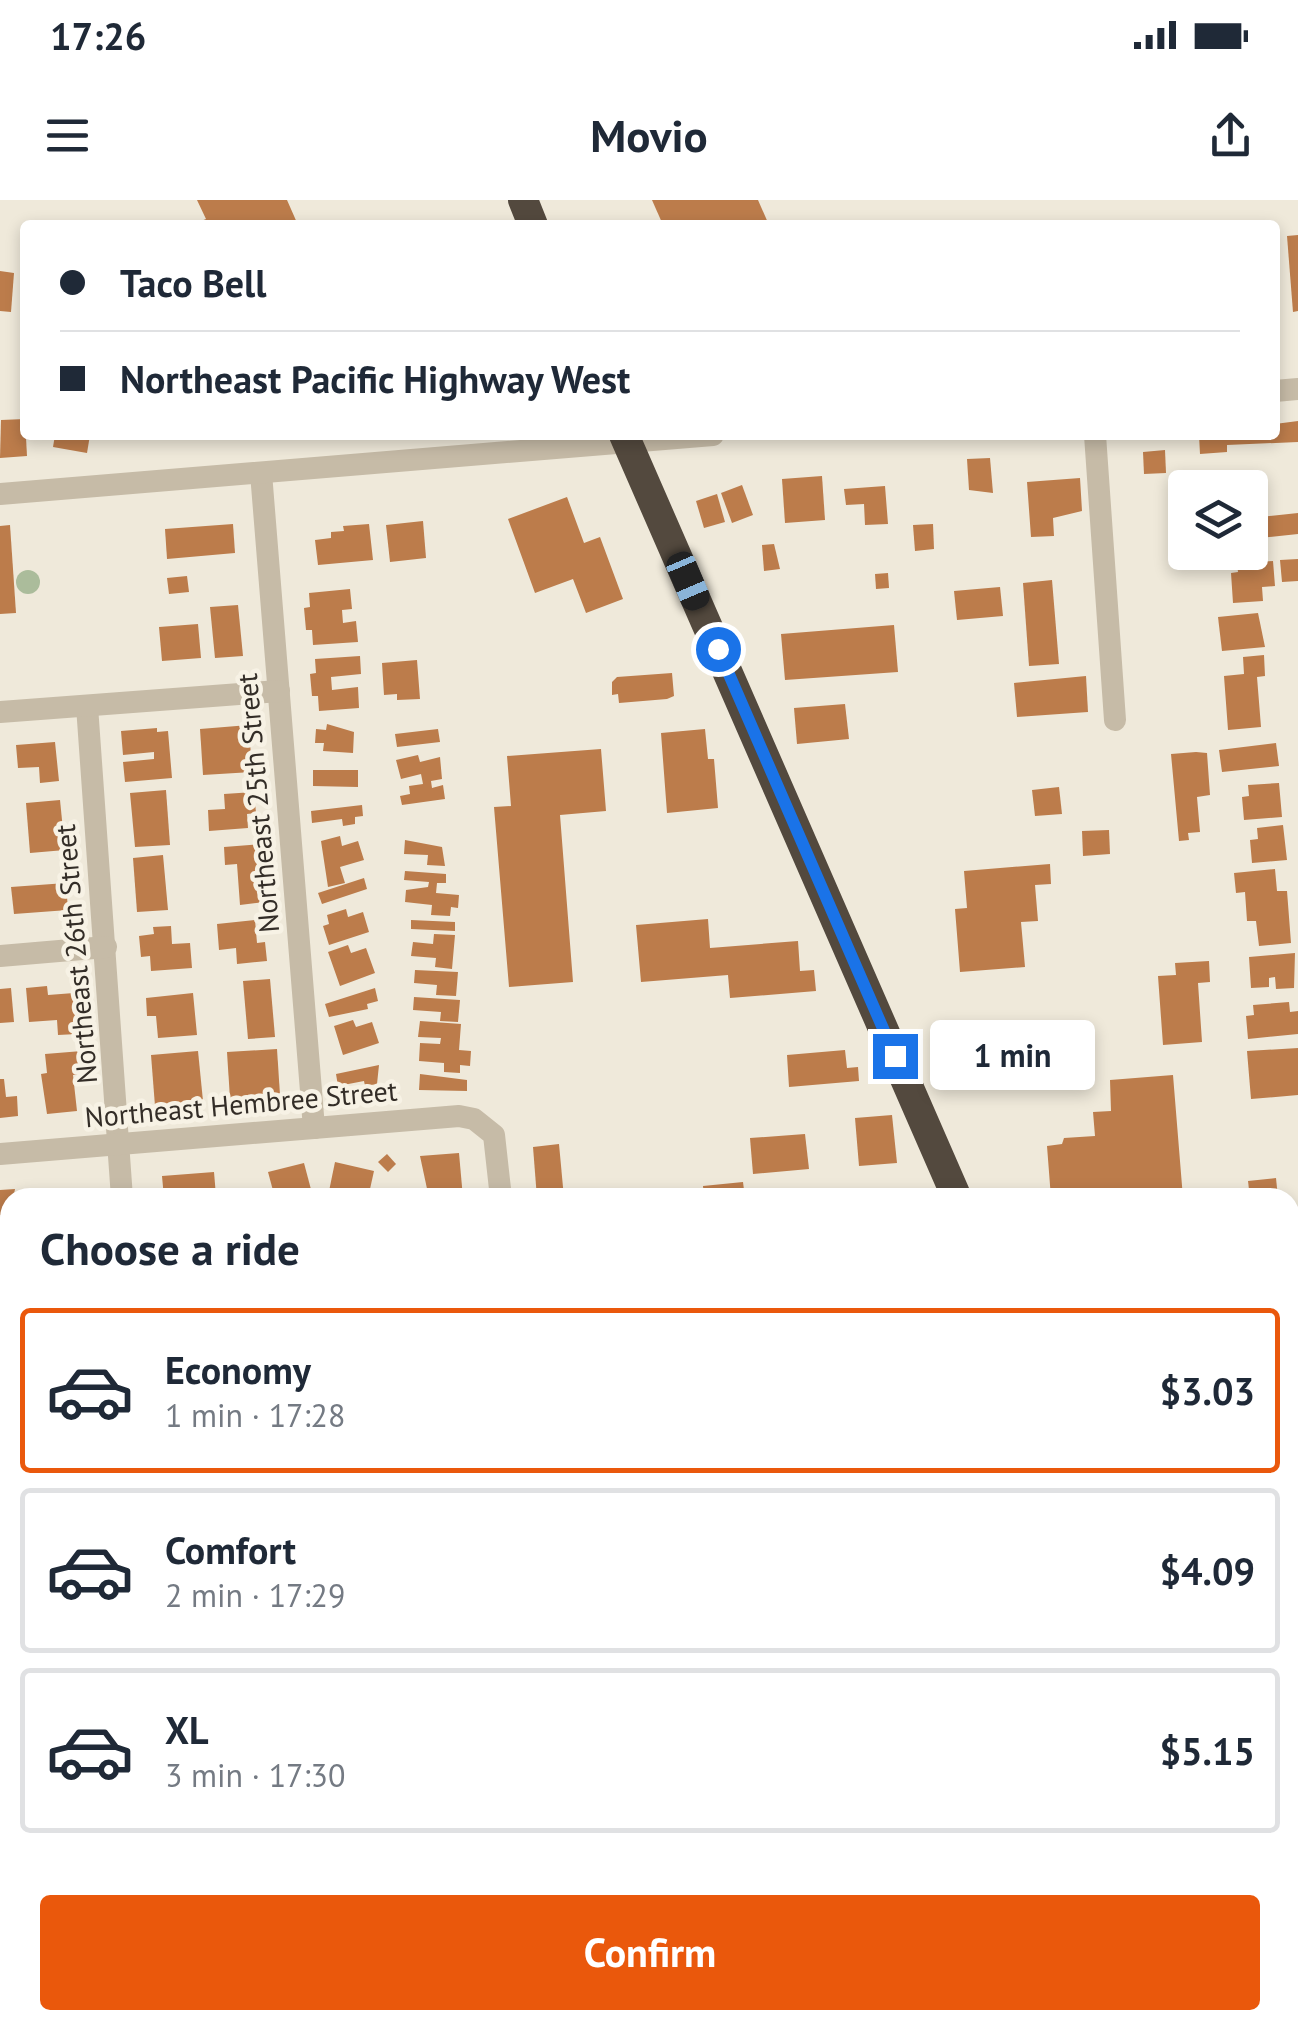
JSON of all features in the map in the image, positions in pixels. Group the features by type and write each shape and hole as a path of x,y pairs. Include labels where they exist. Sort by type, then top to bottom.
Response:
{"highway":[{"path":"626,440 953,1188"}],"street":[{"path":"0,494 615,440"},
{"path":"1095,440 1116,720"},
{"name":"Northeast 25th Street","path":"261,473 314,1128"},
{"path":"0,712 278,690"},
{"name":"Northeast 26th Street","path":"86,706 122,1144 122,1188"},
{"path":"0,956 106,947"},
{"name":"Northeast Hembree Street","path":"0,1154 459,1116 484,1125 494,1136 500,1188"}],"green space":[{"path":"28,570 37,573 37,591 28,594 19,591 16,582 19,573"}],"building":[{"path":"197,200 287,200 296,220 204,220"},
{"path":"652,200 758,200 767,220 661,220"},
{"path":"1298,235 1298,311 1293,312 1287,236"},
{"path":"0,271 14,273 11,312 0,311"},
{"path":"20,419 20,440 26,440 27,456 0,458 1,420"},
{"path":"1298,421 1298,442 1227,445 1227,452 1200,454 1199,440 1280,440 1280,423"},
{"path":"54,440 89,440 87,453 53,447"},
{"path":"1165,450 1166,473 1144,474 1143,452"},
{"path":"990,458 993,493 969,490 967,459"},
{"path":"822,476 825,520 785,523 782,479"},
{"path":"1080,478 1082,511 1053,518 1054,536 1031,537 1027,482"},
{"path":"742,485 753,515 732,523 721,493"},
{"path":"885,486 888,524 865,525 864,504 846,505 844,489"},
{"path":"717,494 725,522 704,528 696,501"},
{"path":"567,497 584,543 600,537 623,599 586,613 573,579 535,593 508,519"},
{"path":"1298,513 1298,534 1268,537 1268,516"},
{"path":"423,521 426,558 390,562 386,525"},
{"path":"233,524 235,553 167,559 165,529"},
{"path":"369,524 373,560 318,565 315,540 331,538 331,532 344,531 343,526"},
{"path":"933,524 934,549 915,551 913,525"},
{"path":"10,525 16,613 0,614 0,526"},
{"path":"774,544 780,569 764,571 762,545"},
{"path":"1298,559 1298,581 1282,582 1280,560"},
{"path":"1268,561 1273,561 1275,586 1262,587 1263,601 1233,603 1231,573 1268,570"},
{"path":"888,573 889,588 876,589 875,574"},
{"path":"187,576 189,592 169,594 167,578"},
{"path":"1052,580 1059,664 1029,666 1023,583"},
{"path":"1000,587 1003,616 957,620 954,591"},
{"path":"350,589 352,609 342,610 343,623 356,621 358,642 313,645 312,630 306,630 304,608 310,607 309,593"},
{"path":"238,605 243,656 215,658 210,607"},
{"path":"1258,613 1265,647 1222,651 1218,617"},
{"path":"198,624 201,658 162,661 159,627"},
{"path":"894,625 898,672 785,680 781,634"},
{"path":"1264,655 1265,676 1257,677 1261,727 1228,730 1224,676 1244,674 1243,657"},
{"path":"360,656 361,674 331,677 332,690 358,687 359,708 319,711 318,696 312,696 310,674 316,673 315,659"},
{"path":"417,660 420,699 397,700 397,694 384,695 382,663"},
{"path":"672,673 674,696 667,699 619,703 618,694 612,695 612,682 617,677"},
{"path":"1086,676 1088,712 1017,717 1014,683"},
{"path":"845,704 849,739 797,744 794,708"},
{"path":"327,724 354,732 353,753 323,751 324,743 315,743 316,729 326,730"},
{"path":"249,725 252,772 203,775 200,729"},
{"path":"157,728 157,732 168,731 172,778 125,782 123,762 154,759 154,752 123,755 121,731"},
{"path":"438,729 440,742 397,747 395,734"},
{"path":"705,729 708,759 714,759 718,808 667,813 661,733"},
{"path":"55,742 59,781 40,783 39,767 18,768 16,745"},
{"path":"1276,743 1279,766 1222,772 1219,750"},
{"path":"601,749 606,811 560,815 573,982 509,987 494,807 511,806 507,756"},
{"path":"1207,753 1210,795 1197,797 1200,832 1188,833 1189,840 1179,841 1171,754"},
{"path":"418,755 420,762 440,757 442,779 431,781 432,788 443,785 445,799 402,805 400,796 410,794 409,786 423,784 421,774 401,779 396,760"},
{"path":"313,770 358,770 358,787 313,786"},
{"path":"1279,783 1282,817 1244,820 1242,797 1249,796 1248,785"},
{"path":"1059,787 1062,814 1035,816 1032,790"},
{"path":"166,790 170,845 135,847 130,793"},
{"path":"254,792 256,813 247,814 248,828 209,831 208,810 225,809 224,794"},
{"path":"60,800 65,850 30,853 26,803"},
{"path":"362,805 363,816 355,817 355,824 343,826 342,819 312,823 311,811"},
{"path":"1283,825 1287,860 1252,863 1250,840 1258,839 1257,828"},
{"path":"1109,830 1110,854 1083,856 1082,831"},
{"path":"340,836 342,846 358,841 364,860 340,867 345,883 328,887 321,841"},
{"path":"405,840 442,847 445,866 427,865 428,855 404,854"},
{"path":"261,844 265,902 240,905 237,864 225,865 224,847"},
{"path":"163,855 168,910 137,912 133,858"},
{"path":"1050,864 1051,884 1035,885 1038,921 1021,922 1025,967 960,972 955,909 967,908 964,871"},
{"path":"1275,869 1277,891 1287,891 1291,943 1259,946 1256,921 1247,921 1245,892 1236,893 1234,873"},
{"path":"405,871 446,874 446,883 437,883 436,893 459,895 458,908 451,907 450,916 431,915 432,905 405,902 406,890 428,887 429,882 404,880"},
{"path":"364,878 367,889 322,904 318,893"},
{"path":"66,883 68,910 14,914 11,887"},
{"path":"346,909 348,917 363,912 369,932 329,945 323,926 329,924 327,915"},
{"path":"708,919 710,948 798,941 800,971 814,970 816,991 730,998 728,975 641,982 636,925"},
{"path":"255,920 257,943 265,942 267,961 237,964 236,948 219,950 217,924"},
{"path":"411,920 455,922 455,931 411,929"},
{"path":"171,926 172,944 190,943 192,968 151,971 150,956 141,957 139,936 154,934 153,927"},
{"path":"434,934 455,935 452,969 435,967 436,958 411,956 413,942 433,944"},
{"path":"348,945 351,953 366,948 375,973 340,986 328,952"},
{"path":"1295,953 1294,988 1276,989 1275,977 1269,978 1269,987 1251,988 1249,957"},
{"path":"1209,961 1210,982 1198,983 1202,1042 1163,1045 1158,976 1176,975 1175,963"},
{"path":"415,970 458,972 456,996 436,995 437,985 414,983"},
{"path":"270,979 275,1037 248,1039 243,981"},
{"path":"47,986 48,995 74,993 77,1034 58,1035 57,1020 29,1022 26,988"},
{"path":"11,988 14,1022 0,1023 0,989"},
{"path":"375,988 378,1001 367,1004 368,1009 329,1017 325,1004"},
{"path":"193,993 197,1035 158,1038 156,1016 147,1016 146,998"},
{"path":"414,997 460,1000 458,1022 440,1021 441,1012 413,1010"},
{"path":"1289,1002 1290,1012 1298,1011 1298,1034 1248,1039 1246,1016 1254,1015 1253,1005"},
{"path":"353,1020 356,1027 372,1022 379,1043 343,1055 334,1026"},
{"path":"420,1021 461,1024 459,1050 471,1051 470,1066 460,1065 460,1073 444,1072 444,1063 419,1061 420,1043 440,1044 441,1038 418,1037"},
{"path":"1298,1048 1298,1095 1251,1099 1247,1051"},
{"path":"277,1049 280,1095 230,1099 227,1052"},
{"path":"845,1050 847,1068 858,1067 859,1081 789,1087 787,1055"},
{"path":"82,1051 84,1074 73,1075 77,1111 47,1114 41,1074 47,1073 45,1054"},
{"path":"198,1051 203,1101 155,1106 151,1055"},
{"path":"379,1065 377,1084 365,1086 364,1081 338,1086 336,1074"},
{"path":"420,1074 467,1080 467,1091 419,1090"},
{"path":"1173,1075 1182,1188 1050,1188 1047,1146 1062,1144 1064,1138 1095,1136 1093,1112 1111,1111 1110,1080"},
{"path":"0,1079 4,1079 6,1097 17,1096 18,1116 0,1118"},
{"path":"892,1115 897,1163 859,1166 855,1118"},
{"path":"805,1134 809,1169 753,1174 750,1138"},
{"path":"559,1144 563,1188 536,1188 533,1147"},
{"path":"459,1153 462,1188 427,1188 420,1156"},
{"path":"387,1154 396,1164 388,1172 378,1162"},
{"path":"335,1162 374,1171 370,1188 330,1188"},
{"path":"304,1163 311,1188 272,1188 268,1172"},
{"path":"214,1172 215,1188 163,1188 162,1176"},
{"path":"1276,1178 1277,1188 1249,1188 1248,1181"},
{"path":"743,1182 744,1188 703,1188"}],"route":[{"path":"718,649 895,1056"}]}
